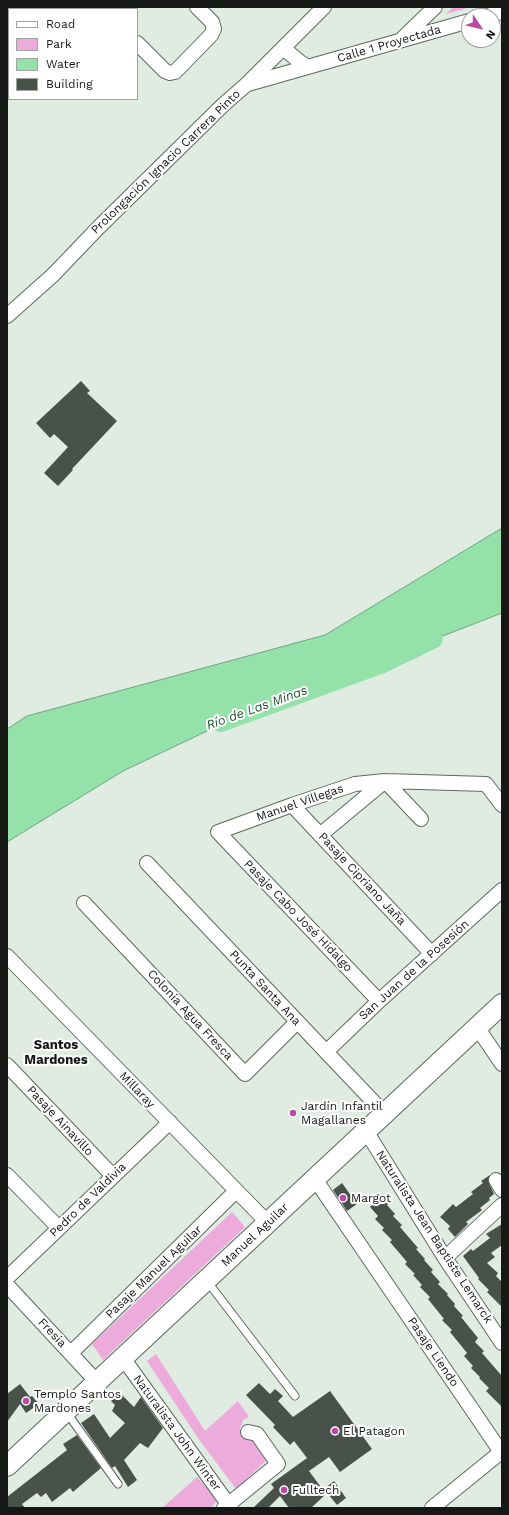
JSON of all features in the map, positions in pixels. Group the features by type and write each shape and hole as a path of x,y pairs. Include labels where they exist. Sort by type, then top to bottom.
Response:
{"street":[{"path":"138,44 165,71 170,73 175,72 211,35 214,29 212,22 197,7"},
{"name":"Prolongación Ignacio Carrera Pinto","path":"7,316 53,275 140,187 223,105 284,48 324,7"},
{"path":"400,41 435,7"},
{"name":"Calle 1 Proyectada","path":"247,84 461,23"},
{"path":"284,48 308,67"},
{"path":"385,781 421,819"},
{"name":"Manuel Villegas","path":"320,835 385,781"},
{"name":"Manuel Villegas","path":"218,832 355,784 385,781 486,784 502,805"},
{"name":"Pasaje Cipriano Jaña","path":"292,805 432,954"},
{"name":"Pasaje Cabo José Hidalgo","path":"218,832 379,1001"},
{"name":"Punta Santa Ana","path":"147,862 385,1114"},
{"name":"San Juan de la Posesión","path":"326,1052 379,1001 502,890"},
{"name":"Colonia Agua Fresca","path":"84,903 245,1074 297,1022"},
{"name":"Millaray","path":"7,956 268,1223"},
{"name":"Manuel Aguilar","path":"7,1466 502,1004"},
{"path":"478,1027 502,1064"},
{"name":"Pasaje Ainavillo","path":"7,1065 113,1176"},
{"name":"Pedro de Valdivia","path":"7,1278 170,1122"},
{"name":"Naturalista Jean Baptiste Lemarck","path":"366,1131 445,1258 502,1343"},
{"path":"7,1175 59,1228"},
{"name":"Pasaje Liendo","path":"315,1179 501,1452 432,1508"},
{"name":"Pasaje Manuel Aguilar","path":"71,1353 236,1190"},
{"path":"445,1258 502,1205"},
{"name":"Fresia","path":"7,1285 97,1382"},
{"name":"Naturalista John Winter","path":"123,1358 228,1507"},
{"path":"228,1507 278,1464 257,1434 248,1432"}],"lane":[{"path":"206,1280 295,1396"},
{"path":"66,1411 118,1484"}],"green space":[{"path":"453,7 471,7 461,8 461,10 446,14"},
{"path":"232,1212 245,1227 103,1360 92,1344"},
{"path":"156,1354 205,1431 238,1401 249,1417 243,1420 240,1428 241,1435 248,1440 257,1439 270,1457 236,1489 198,1438 147,1361"},
{"path":"197,1477 218,1500 210,1508 162,1508"}],"water":[{"path":"502,528 502,613 249,711 123,771 7,842 7,729 27,716 325,635"}],"building":[{"path":"81,381 90,391 87,393 117,421 58,486 44,473 68,447 54,434 50,438 36,423"},
{"path":"490,1175 488,1181 494,1194 489,1198 490,1200 480,1208 482,1210 466,1222 468,1224 455,1237 448,1229 450,1226 440,1217 453,1204 456,1207 473,1194 471,1192 483,1183 481,1181"},
{"name":"Margot","path":"342,1183 357,1204 347,1211 333,1190"},
{"path":"383,1194 390,1202 387,1205 395,1214 393,1216 402,1225 400,1227 418,1248 416,1249 433,1270 431,1272 440,1282 438,1284 448,1294 447,1295 455,1304 454,1306 463,1316 461,1317 478,1338 475,1342 484,1351 482,1353 502,1376 502,1407 486,1391 489,1388 471,1368 473,1366 464,1356 467,1353 450,1332 452,1330 442,1320 444,1319 428,1299 430,1297 420,1287 422,1285 413,1275 415,1274 405,1264 407,1262 390,1242 392,1240 382,1230 384,1228 375,1219 378,1216 370,1207"},
{"path":"502,1224 502,1245 491,1253 495,1257 487,1263 498,1273 496,1276 502,1282 502,1307 487,1292 489,1290 478,1279 479,1278 463,1256 471,1249 473,1251 490,1238 486,1234"},
{"path":"259,1383 270,1394 275,1389 283,1396 278,1401 293,1417 330,1391 372,1449 340,1472 329,1457 309,1471 326,1494 311,1508 289,1508 280,1496 268,1508 253,1508 274,1488 271,1484 307,1458 294,1441 290,1445 273,1427 275,1425 246,1395"},
{"name":"Templo Santos Mardones","path":"20,1384 30,1397 32,1396 39,1404 26,1413 20,1404 7,1422 7,1394"},
{"path":"120,1393 134,1407 141,1397 163,1428 148,1448 140,1443 124,1460 137,1480 128,1487 115,1466 112,1468 81,1423 94,1414 110,1438 125,1423 112,1411 115,1405 111,1401"},
{"path":"77,1435 101,1468 73,1492 70,1488 52,1502 46,1493 41,1497 37,1493 22,1504 25,1508 7,1508 7,1497 67,1450 63,1444"},
{"path":"334,1481 346,1498 337,1505 324,1489"}],"waterway":[{"name":"Río de Las Minas","path":"221,721 380,663 432,638"}],"place":[{"name":"Jardín Infantil Magallanes","path":"293,1113"},
{"name":"Margot","path":"343,1198"},
{"name":"Templo Santos Mardones","path":"26,1401"},
{"name":"El Patagon","path":"335,1431"},
{"name":"Fulltech","path":"284,1490"}],"district":[{"name":"Santos Mardones","path":"56,1052"}]}
